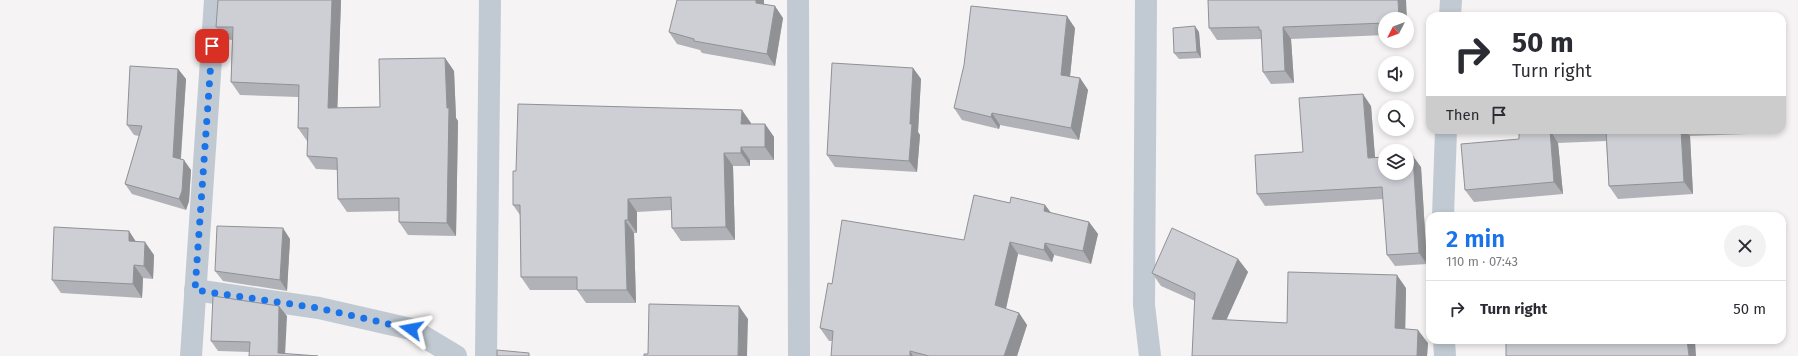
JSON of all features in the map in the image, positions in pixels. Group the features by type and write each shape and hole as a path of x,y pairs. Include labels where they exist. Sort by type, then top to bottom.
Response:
{"street":[{"path":"191,356 215,0"},
{"path":"486,356 490,0"},
{"path":"798,0 799,356"},
{"path":"1146,0 1144,305 1150,356"},
{"path":"1450,12 1451,0"},
{"path":"1443,212 1446,134"},
{"path":"195,290 318,308 411,329 456,356"},
{"path":"1444,344 1445,356"}],"building":[{"path":"218,0 332,0 328,108 380,107 379,59 445,58 447,108 449,108 447,223 399,222 399,198 338,199 337,158 307,156 308,128 298,128 299,85 231,82 233,27 216,27"},
{"path":"677,0 756,0 756,3 775,6 767,54 694,41 694,39 669,32"},
{"path":"1208,0 1398,0 1399,12 1378,12 1378,23 1283,27 1285,71 1263,72 1261,30 1259,30 1259,27 1209,28"},
{"path":"971,6 1067,16 1061,75 1080,78 1071,128 992,113 991,117 954,108 964,65"},
{"path":"1195,26 1197,52 1174,53 1173,28"},
{"path":"832,63 913,68 910,124 912,124 909,161 827,155"},
{"path":"130,66 178,69 173,157 184,160 182,191 179,199 125,184 142,126 127,125"},
{"path":"1363,94 1368,158 1378,157 1378,180 1414,180 1414,172 1419,253 1387,255 1382,187 1257,194 1255,155 1303,152 1299,98"},
{"path":"518,104 742,110 741,124 765,124 765,147 741,147 741,153 724,153 726,227 672,228 671,197 628,199 628,220 625,220 627,290 577,290 577,277 521,277 520,205 513,205 513,171 516,171"},
{"path":"1519,134 1550,134 1554,182 1465,190 1461,144 1519,139"},
{"path":"1606,134 1681,134 1684,182 1609,186"},
{"path":"974,195 1010,203 1011,197 1045,205 1044,211 1089,222 1083,251 1045,243 1044,250 1010,242 995,305 1019,313 1004,356 929,356 910,351 910,356 831,356 833,331 820,328 828,283 832,284 842,220 964,240"},
{"path":"217,226 283,228 280,280 215,271"},
{"path":"54,227 129,231 129,241 145,242 144,266 134,265 133,284 52,280"},
{"path":"1172,228 1238,259 1212,319 1287,323 1288,272 1397,275 1395,328 1418,330 1417,356 1192,356 1195,293 1152,273"},
{"path":"213,296 279,306 278,353 318,356 249,356 250,342 211,341"},
{"path":"649,304 739,306 738,356 644,356 644,354 648,354"},
{"path":"1506,344 1688,344 1689,356 1506,356"},
{"path":"497,350 529,353 529,356 497,356"}],"route":[{"path":"212,46 195,290 318,308 411,329"}]}
